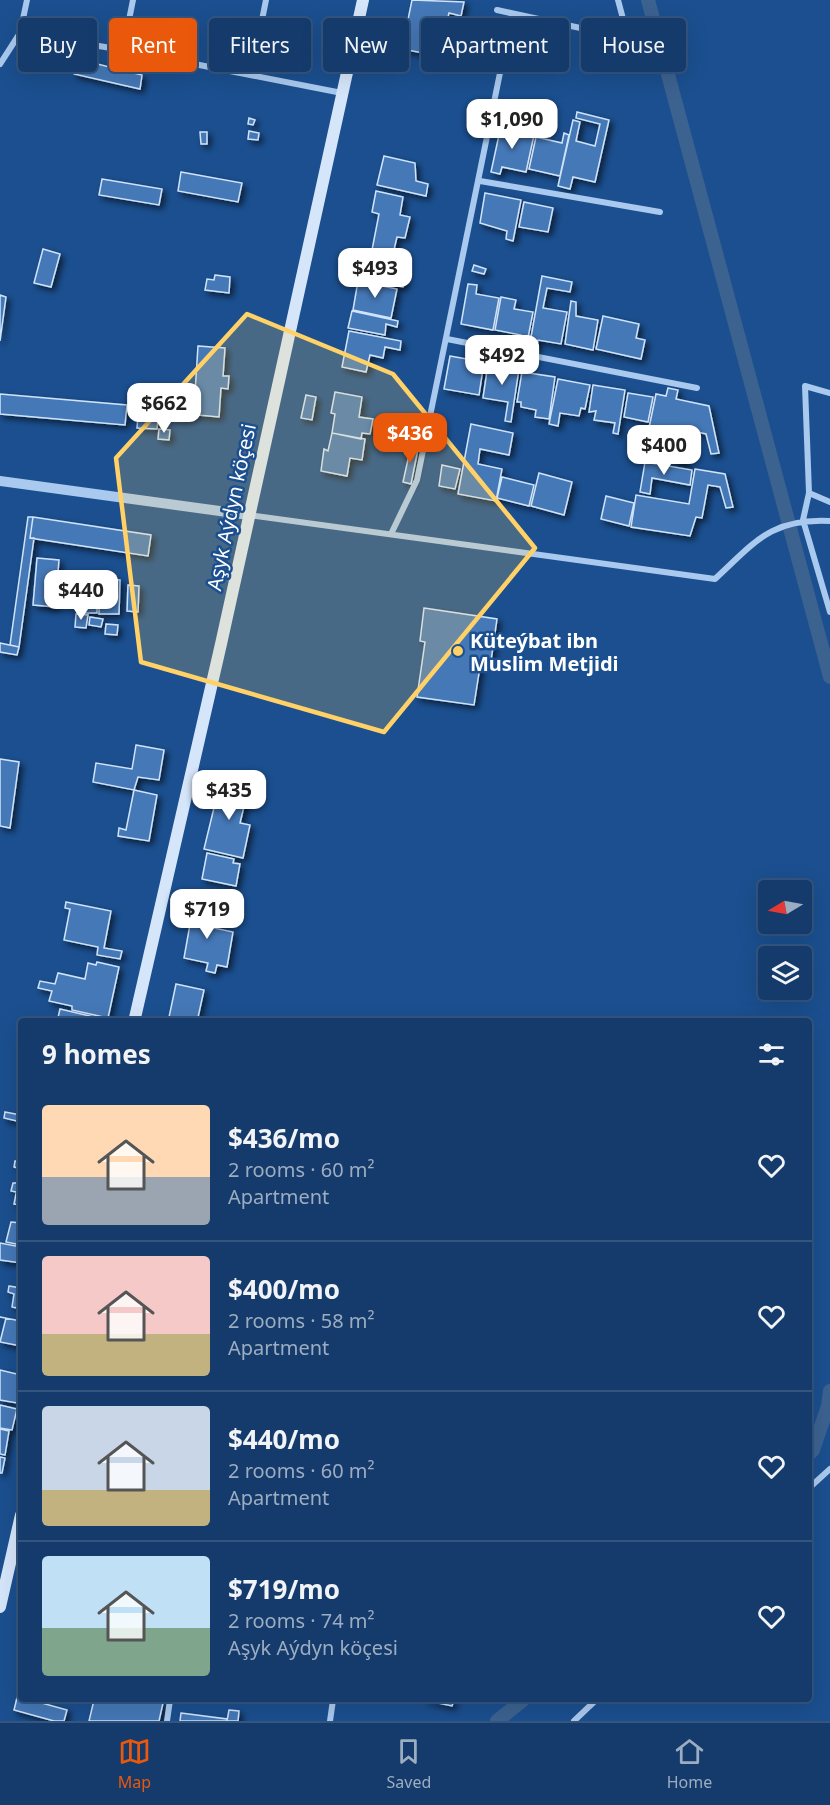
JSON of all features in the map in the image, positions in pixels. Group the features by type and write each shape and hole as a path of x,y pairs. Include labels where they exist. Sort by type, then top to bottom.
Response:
{"main road":[{"name":"Aşyk Aýdyn köçesi","path":"135,1018 363,0"},
{"path":"0,1607 18,1528"}],"street":[{"path":"23,18 27,0"},
{"path":"130,18 134,0"},
{"path":"251,75 266,0"},
{"path":"497,10 622,37 626,30 618,0"},
{"path":"392,532 417,480 480,181 512,14"},
{"path":"0,64 18,36"},
{"path":"197,64 342,93"},
{"path":"480,181 660,212"},
{"path":"447,339 697,388"},
{"path":"830,393 804,386 809,493 803,520 830,612"},
{"path":"0,481 392,532 715,579 765,532 803,520 830,521"},
{"path":"809,493 830,502"},
{"path":"812,1485 830,1469"},
{"path":"167,1721 170,1702"},
{"path":"330,1721 333,1702"},
{"path":"574,1721 594,1702"}],"highlighted area":[{"path":"247,314 393,374 535,548 384,732 141,662 116,458"}],"building":[{"path":"412,0 464,2 461,16 449,13 448,17 453,18 421,18 421,53 409,50 408,18"},
{"path":"97,64 109,67 109,72 130,72 142,75 140,89 74,74 74,72 97,72"},
{"path":"577,112 609,120 595,182 573,177 570,189 558,186 573,120 580,122 576,141 595,146 600,124 576,118"},
{"path":"249,118 255,120 253,125 248,124"},
{"path":"502,121 508,123 507,130 534,135 526,172 502,167 500,174 491,172"},
{"path":"249,131 259,133 258,140 248,139"},
{"path":"200,132 207,132 207,144 201,144"},
{"path":"564,133 569,135 560,176 529,169 536,137 562,143"},
{"path":"384,156 415,163 416,181 428,184 426,196 377,185"},
{"path":"181,172 242,183 238,202 178,191"},
{"path":"102,179 162,189 159,205 99,195"},
{"path":"376,191 403,197 400,215 410,217 405,238 397,237 393,254 372,250 379,214 372,212"},
{"path":"485,193 521,200 513,241 506,239 507,231 480,223"},
{"path":"524,202 553,208 548,232 519,227"},
{"path":"43,249 60,254 51,287 34,283"},
{"path":"367,252 403,260 399,276 404,279 403,287 361,278"},
{"path":"474,265 486,269 484,274 472,271"},
{"path":"215,275 230,277 229,293 205,290 207,279 214,280"},
{"path":"542,276 572,282 570,292 547,288 543,308 567,312 561,344 538,340 536,349 529,348"},
{"path":"358,281 397,289 391,318 353,310"},
{"path":"468,284 477,285 476,294 499,298 493,330 461,324"},
{"path":"0,295 6,297 0,341"},
{"path":"501,297 516,300 514,309 533,312 526,348 519,347 521,335 495,330"},
{"path":"571,301 576,302 576,316 598,320 593,350 565,344"},
{"path":"352,311 398,321 397,327 386,324 385,335 348,328"},
{"path":"603,316 639,324 636,338 645,340 641,359 596,349"},
{"path":"349,331 401,341 400,350 385,347 383,358 370,355 366,372 342,367"},
{"path":"198,346 225,348 223,376 229,376 228,389 221,388 219,417 176,413 177,391 195,393"},
{"path":"450,356 484,362 479,395 444,389"},
{"path":"488,364 519,369 511,422 505,421 508,402 483,398"},
{"path":"522,372 555,377 549,419 535,417 536,410 521,407 521,402 517,402"},
{"path":"558,379 590,385 585,409 581,408 579,416 560,413 558,426 549,424"},
{"path":"593,385 625,390 618,434 613,433 615,423 594,420 596,411 589,412"},
{"path":"668,388 678,390 676,399 709,406 719,453 711,454 706,434 692,431 685,463 673,461 677,438 667,436 663,455 644,452 656,394 666,396"},
{"path":"335,392 362,397 359,417 373,419 370,434 362,433 361,439 332,433 335,414 331,413"},
{"path":"628,393 653,397 648,422 624,417"},
{"path":"0,394 127,405 125,425 0,414"},
{"path":"306,395 316,397 312,420 301,418"},
{"path":"138,416 158,418 157,429 137,428"},
{"path":"471,424 513,433 509,455 480,449 478,464 502,469 496,501 458,494"},
{"path":"159,429 170,430 169,440 158,439"},
{"path":"332,433 365,439 362,460 350,458 347,476 321,471 324,449 328,451"},
{"path":"407,446 418,449 411,484 403,482 409,455 405,454"},
{"path":"645,462 692,470 690,485 652,478 650,494 640,492"},
{"path":"442,465 460,469 455,489 439,486"},
{"path":"695,469 725,474 733,507 726,508 720,487 708,485 702,518 696,517 690,536 631,527 636,495 689,504"},
{"path":"539,473 572,482 564,515 531,506"},
{"path":"502,477 534,485 529,506 497,498"},
{"path":"606,496 634,503 629,526 601,519"},
{"path":"28,517 33,517 30,538 34,538 19,647 10,645"},
{"path":"33,517 151,535 148,556 30,538"},
{"path":"37,558 59,560 55,607 33,605"},
{"path":"100,579 120,580 119,614 99,614"},
{"path":"77,581 97,581 97,613 77,613"},
{"path":"128,585 139,586 138,612 127,611"},
{"name":"Küteýbat ibn Muslim Metjidi","path":"424,608 497,619 491,661 481,660 474,705 417,697 425,642 420,641"},
{"path":"76,614 88,615 86,628 75,627"},
{"path":"90,617 103,619 101,627 89,625"},
{"path":"106,624 118,625 117,635 105,634"},
{"path":"0,643 19,647 17,655 0,652"},
{"path":"136,745 164,750 159,780 138,777 134,790 93,782 96,763 132,769"},
{"path":"0,759 19,762 10,828 0,826"},
{"path":"221,779 249,786 240,823 250,825 243,858 204,849"},
{"path":"134,790 157,795 149,841 118,836 119,828 126,830"},
{"path":"207,853 234,859 233,863 240,864 236,886 202,879"},
{"path":"66,902 111,911 104,948 122,951 120,959 97,955 98,947 64,940 70,909 65,908"},
{"path":"194,902 212,905 209,927 233,932 227,967 217,965 215,973 206,971 208,963 184,958"},
{"path":"97,962 119,967 108,1018 72,1010 72,1006 49,1001 52,991 38,988 40,981 55,984 58,973 85,979 88,963 96,965"},
{"path":"176,984 204,990 198,1018 169,1018"},
{"path":"60,1009 98,1018 58,1018"},
{"path":"5,1112 18,1114 18,1121 4,1118"},
{"path":"15,1161 18,1162 18,1168 14,1167"},
{"path":"18,1180 18,1192 11,1191 13,1183 17,1183"},
{"path":"16,1194 18,1194 18,1205 14,1204"},
{"path":"11,1222 18,1223 18,1244 6,1242"},
{"path":"0,1243 18,1246 18,1263 0,1260"},
{"path":"9,1286 18,1288 18,1308 12,1307 14,1294 8,1292"},
{"path":"6,1318 18,1320 18,1345 0,1342"},
{"path":"0,1370 18,1374 17,1403 0,1400"},
{"path":"0,1405 17,1409 12,1430 0,1428"},
{"path":"0,1429 9,1431 5,1455 0,1454"},
{"path":"0,1457 5,1458 2,1473 0,1473"},
{"path":"18,1693 18,1702 38,1702 67,1710 64,1721 54,1721 14,1710"},
{"path":"94,1702 163,1703 159,1721 89,1721"},
{"path":"433,1702 453,1702 452,1706"},
{"path":"229,1710 239,1711 238,1721 227,1721"},
{"path":"181,1713 227,1719 227,1721 180,1721"}],"waterway":[{"path":"648,0 830,677"},
{"path":"812,1451 828,1406 830,1391"},
{"path":"497,1721 521,1702"}],"place":[{"name":"Küteýbat ibn Muslim Metjidi","path":"458,651"}]}
